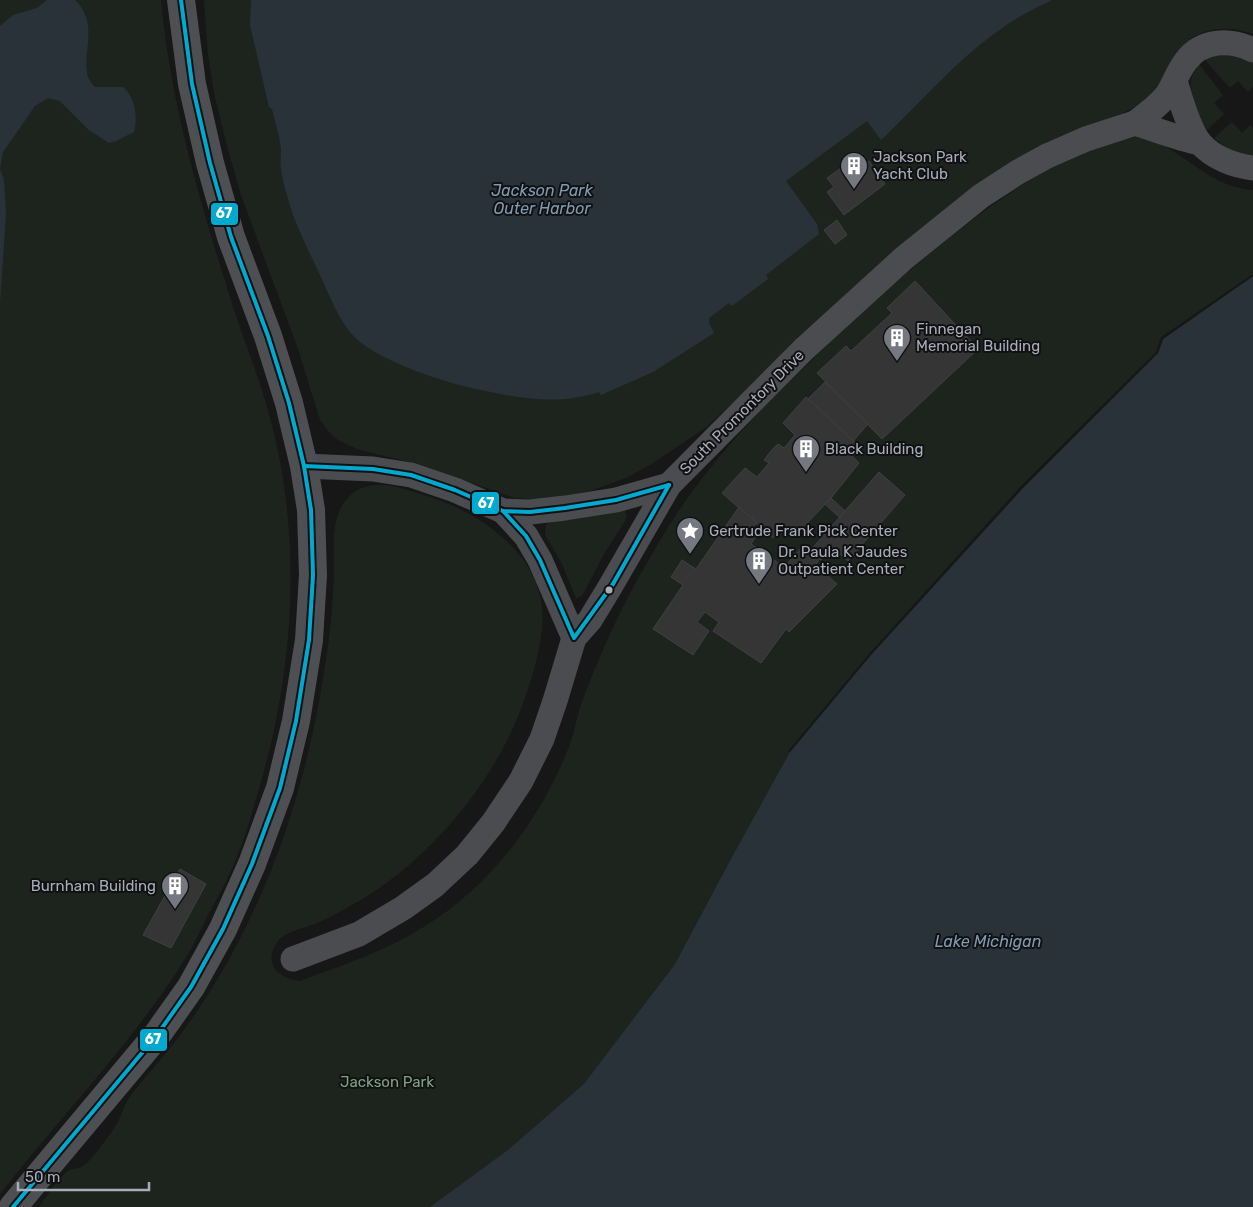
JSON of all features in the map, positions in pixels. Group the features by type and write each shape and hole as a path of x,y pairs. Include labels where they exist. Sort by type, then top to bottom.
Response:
{"main road":[{"path":"13,1207 157,1035 185,995 223,929 252,864 280,788 296,721 309,640 313,575 311,510 304,466 289,403 268,336 231,237 210,163 192,84 181,0"}],"street":[{"name":"South Promontory Drive","path":"293,959 359,934 403,908 435,885 467,855 521,781 538,747 556,701 574,638 590,620 669,485 810,344 904,258 981,196 1047,156 1086,139 1134,123 1152,110 1166,95 1186,60 1198,50 1207,46 1230,42 1241,44 1253,50"},
{"path":"1175,81 1185,113 1200,143 1216,156 1239,166 1253,168"},
{"path":"1134,123 1178,138 1200,143"},
{"path":"304,466 373,469 411,474 455,490 503,511 530,512 565,508 616,500 669,485"},
{"path":"503,511 526,536 540,560 574,638"}],"green space":[{"path":"0,0 161,0 172,80 200,199 236,316 258,377 280,462 287,510 290,608 279,705 269,752 241,846 228,878 185,959 142,1021 0,1194"},
{"name":"Jackson Park Outer Harbor","path":"204,0 1253,0 1253,34 1235,29 1217,29 1193,37 1180,49 1155,92 1140,105 1047,142 799,338 705,428 650,465 626,478 593,490 533,499 515,498 417,464 357,449 338,440 320,420 298,349 241,195 227,146 214,93 208,54"},
{"path":"1220,54 1231,55 1253,63 1253,87 1248,92 1238,81 1230,88 1205,60 1210,56"},
{"path":"1199,64 1223,95 1214,103 1224,114 1207,130 1193,107 1191,98 1191,80"},
{"path":"1232,122 1242,133 1250,125 1253,128 1253,157 1231,151 1214,138"},
{"name":"Jackson Park","path":"1142,136 1170,149 1223,182 1237,188 1253,190 1253,276 1163,339 1158,353 726,868 675,964 584,1085 509,1149 430,1207 39,1207 61,1178 68,1171 81,1167 86,1163 113,1130 131,1095 178,1038 209,994 255,909 294,805 313,733 329,641 336,521 347,498 362,488 388,485 452,505 473,516 511,545 525,563 536,583 542,606 542,630 531,678 510,735 477,791 456,817 434,842 385,884 333,916 289,933 276,944 271,958 276,970 286,977 300,981 380,950 425,926 472,891 512,847 545,797 558,771 570,744 586,691 605,644 650,557 685,501 718,458 773,398 897,281 974,218 1027,182 1055,166 1084,152 1113,142"},
{"path":"625,509 627,516 625,521 604,554 582,596 576,598 561,562 545,535 546,525 550,522"}],"water":[{"path":"47,0 75,0 84,11 88,23 86,69 89,78 95,87 123,87 127,91 133,102 136,120 134,132 109,143 89,130 60,101 48,98 35,106 3,152 0,169 0,26 13,15 37,8"},
{"name":"Jackson Park Outer Harbor","path":"251,0 1052,0 1010,22 988,38 941,80 881,140 867,121 786,181 817,224 819,234 766,275 768,279 732,306 729,303 709,318 709,323 714,333 653,372 601,395 599,392 568,399 553,400 522,398 462,386 427,375 390,360 360,342 350,332 334,305 293,216 281,172 279,134 272,109 269,107 250,25"},
{"path":"0,169 4,180 6,214 0,302"},
{"name":"Lake Michigan","path":"1253,276 1253,1207 430,1207 509,1149 584,1084 675,964 790,752 870,656 1022,489 1158,353 1163,339"}],"pier":[{"path":"1253,274 1253,276 1163,339 1158,353 1022,489 870,656 790,752 788,751 868,655 1020,487 1156,352 1161,337"}],"building":[{"name":"Jackson Park Yacht Club","path":"851,161 857,169 869,161 885,184 844,215 827,192 834,187 827,178"},
{"path":"837,220 847,235 835,244 824,230"},
{"name":"Finnegan Memorial Building","path":"915,281 978,349 882,439 817,373 846,346 851,351 892,313 887,308"},
{"path":"825,382 868,424 853,441 808,399"},
{"name":"Black Building","path":"806,397 857,444 849,453 859,463 831,498 793,538 781,529 773,538 722,493 745,468 757,477 769,463 764,460 771,451 778,444 784,448 795,435 783,423"},
{"path":"879,472 905,495 848,561 830,546 821,560 810,551"},
{"path":"831,498 845,511 840,518 825,504"},
{"name":"Dr. Paula K Jaudes Outpatient Center","path":"739,507 757,523 750,530 757,535 751,544 784,567 803,546 819,559 816,565 837,584 789,632 786,629 761,663 713,631 719,622 705,612 697,622 709,631 693,655 653,629 683,585 671,577 682,560 696,569"},
{"name":"Burnham Building","path":"180,869 206,884 171,948 143,935"}],"transit line":[{"name":"67","path":"13,1207 157,1035 191,987 223,929 252,864 280,788 296,721 309,640 313,575 311,510 304,466 289,403 268,336 231,237 210,163 192,84 181,0"},
{"name":"67","path":"304,466 373,469 411,475 455,490 503,511 530,512 565,508 616,500 669,485"},
{"name":"67","path":"503,511 526,536 540,560 574,638 613,584 669,485"}],"place":[{"name":"Jackson Park Yacht Club","path":"854,190"},
{"name":"Finnegan Memorial Building","path":"897,362"},
{"name":"Black Building","path":"806,473"},
{"name":"Gertrude Frank Pick Center","path":"690,555"},
{"name":"Dr. Paula K Jaudes Outpatient Center","path":"759,585"},
{"name":"Burnham Building","path":"175,910"}]}
